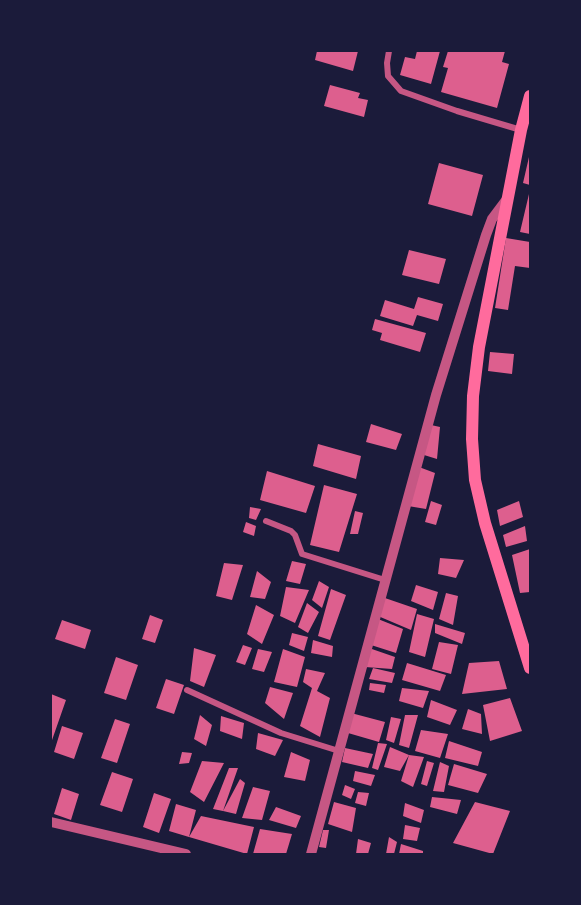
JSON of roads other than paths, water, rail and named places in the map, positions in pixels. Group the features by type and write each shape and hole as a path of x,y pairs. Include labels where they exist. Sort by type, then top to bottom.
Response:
{"main road":[{"path":"530,96 521,130 479,347 473,396 472,439 475,480 485,523 530,668"}],"street":[{"path":"389,51 388,76 401,91 521,130"},
{"path":"311,854 436,394 475,265 492,219 509,197"},
{"path":"266,521 291,531 295,535 302,554 385,580"},
{"path":"187,690 281,733 339,751"},
{"path":"51,822 186,854"}]}
